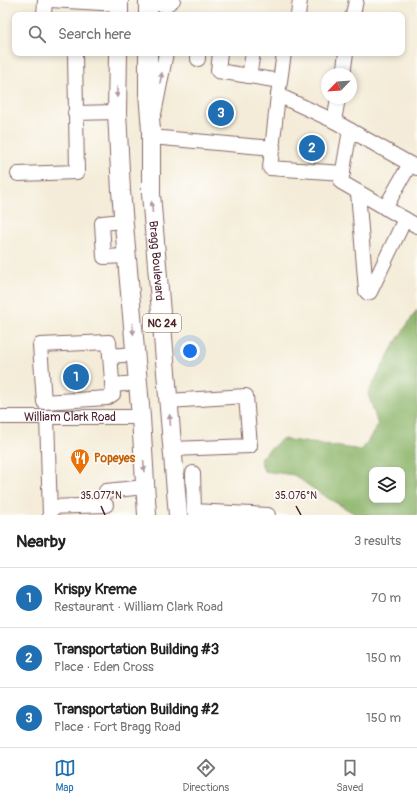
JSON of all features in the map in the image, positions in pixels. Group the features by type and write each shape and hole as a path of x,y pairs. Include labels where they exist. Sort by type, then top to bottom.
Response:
{"main road":[{"name":"NC 24","path":"118,56 117,112 123,222 141,417 147,515"},
{"name":"Bragg Boulevard","path":"148,56 148,93 151,133 151,194 178,515"}],"street":[{"path":"44,12 45,0"},
{"path":"50,0 88,1 119,6"},
{"path":"148,6 166,5 174,0"},
{"path":"173,12 174,0"},
{"path":"298,12 300,0"},
{"path":"354,12 356,0"},
{"path":"18,174 77,172 75,56"},
{"path":"165,56 151,133 273,148"},
{"path":"220,56 218,71 280,81"},
{"path":"249,76 252,56"},
{"path":"284,56 270,168 343,173"},
{"path":"344,68 346,56"},
{"path":"278,95 334,121 413,166 385,208"},
{"path":"334,121 337,104"},
{"path":"75,113 117,112"},
{"path":"350,130 341,182 411,223 368,293 366,291 358,192"},
{"path":"44,402 111,397 113,394 108,342 40,345 44,402 46,417 50,511 145,487"},
{"path":"110,356 135,354"},
{"path":"112,384 138,383"},
{"path":"168,401 246,396 250,446 172,449"},
{"path":"86,400 88,417"},
{"name":"William Clark Road","path":"0,417 141,417"},
{"path":"193,472 194,511 261,515"},
{"path":"176,490 193,489"}],"green space":[{"path":"417,310 417,515 357,515 321,494 294,475 264,471 260,458 282,439 362,450 378,425 368,393 395,343"}],"place":[{"name":"Transportation Building #2","path":"221,113"},
{"name":"Transportation Building #3","path":"312,148"},
{"name":"Krispy Kreme","path":"76,377"},
{"name":"Popeyes","path":"80,475"}]}
